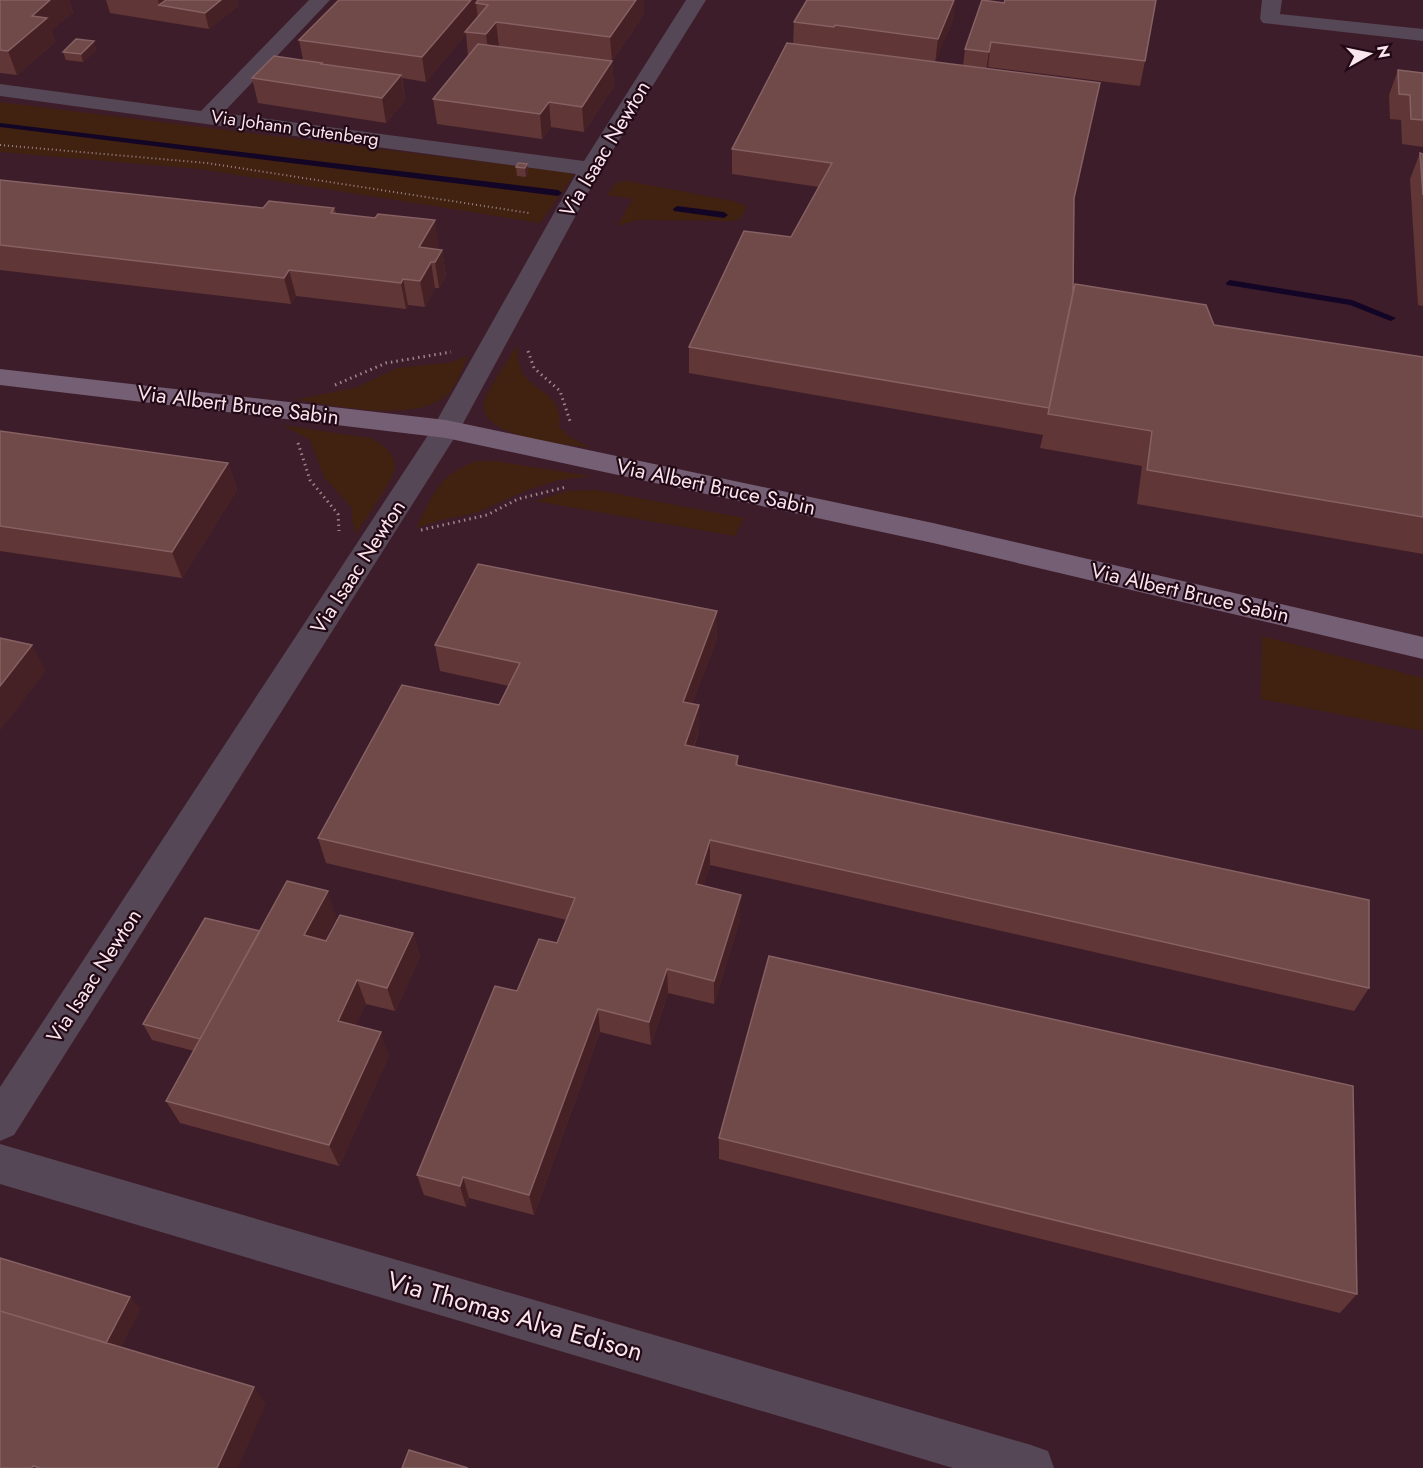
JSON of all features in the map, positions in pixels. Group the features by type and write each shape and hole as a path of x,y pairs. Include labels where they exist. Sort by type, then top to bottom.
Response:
{"street":[{"path":"208,116 320,0"},
{"name":"Via Isaac Newton","path":"0,1122 446,429 590,169 696,0"},
{"path":"1272,0 1270,19 1423,35"},
{"name":"Via Johann Gutenberg","path":"0,90 208,116 590,169"},
{"name":"Via Albert Bruce Sabin","path":"0,377 446,429 933,533 1423,648"},
{"name":"Via Thomas Alva Edison","path":"0,1164 1030,1468"}],"path":[{"path":"0,145 207,163 539,214"},
{"path":"528,347 531,365 557,387 566,404 571,424 577,430"},
{"path":"335,385 386,363 460,349"},
{"path":"297,440 310,480 338,514 337,540"},
{"path":"418,531 487,515 518,499 551,489 574,486"}],"shaded area":[{"path":"0,0 1423,0 1423,1468 0,1468"},
{"path":"0,102 565,172 574,175 540,223 200,169 0,152"},
{"path":"628,181 733,201 744,205 746,209 740,219 735,221 637,220 617,226 633,199 607,195 617,182"},
{"path":"517,345 521,371 529,381 554,401 559,416 559,427 571,438 592,448 527,438 495,425 486,415 484,403 486,398"},
{"path":"468,356 449,393 435,403 417,408 397,411 375,410 295,400 357,387 397,368 452,362"},
{"path":"282,425 370,438 391,454 395,463 393,474 356,534 352,520 352,508 324,477 310,440"},
{"path":"477,461 496,461 591,476 559,480 530,489 476,513 416,528 433,495 445,479 464,466"},
{"path":"597,490 744,518 735,536 535,501 567,491"},
{"path":"1262,636 1423,678 1423,731 1261,699"}],"building":[{"path":"0,0 50,0 32,16 47,18 8,51 0,50"},
{"path":"166,0 221,0 205,13 159,5"},
{"path":"339,0 471,0 422,57 299,40"},
{"path":"478,0 636,0 610,37 496,22 486,34 465,32 488,5 476,3"},
{"path":"807,0 954,0 938,39 835,25 834,27 794,22"},
{"path":"982,0 1004,3 1005,0 1156,0 1145,61 991,42 989,52 965,49"},
{"path":"76,39 94,41 81,54 63,52"},
{"path":"787,43 1100,83 1074,198 1073,292 1049,408 689,347 744,231 791,237 832,163 732,149"},
{"path":"478,44 612,61 582,107 549,102 540,114 433,99"},
{"path":"274,56 401,75 382,98 252,78"},
{"path":"1398,70 1423,73 1423,120 1411,119 1410,95 1399,94"},
{"path":"1420,153 1423,154 1423,195"},
{"path":"518,163 527,164 525,168 516,167"},
{"path":"0,180 263,208 269,201 334,208 331,213 375,218 378,214 435,220 419,247 442,250 435,262 431,262 420,281 403,279 401,283 289,270 284,278 0,245"},
{"path":"1075,284 1206,305 1214,325 1423,357 1423,517 1147,470 1152,431 1048,414"},
{"path":"0,431 228,463 172,552 0,526"},
{"path":"478,564 717,611 683,702 699,705 685,745 738,756 736,765 1369,900 1369,988 710,840 696,884 741,895 714,981 667,969 649,1022 598,1009 529,1195 463,1177 460,1186 417,1175 495,986 517,991 539,939 557,943 575,898 318,838 402,685 499,705 520,663 435,645"},
{"path":"0,638 32,645 0,686"},
{"path":"287,881 328,891 304,935 326,941 340,915 413,933 387,988 357,980 338,1021 381,1032 329,1145 166,1101"},
{"path":"205,918 260,931 200,1039 143,1024"},
{"path":"769,956 1353,1086 1357,1294 719,1138"},
{"path":"0,1258 130,1297 106,1343 0,1311"},
{"path":"0,1311 254,1387 217,1468 40,1468 33,1466 32,1468 0,1468"},
{"path":"409,1450 468,1468 402,1468"}],"waterway":[{"path":"0,125 558,193"},
{"path":"677,209 724,215"},
{"path":"1230,283 1352,303 1391,318"}]}
